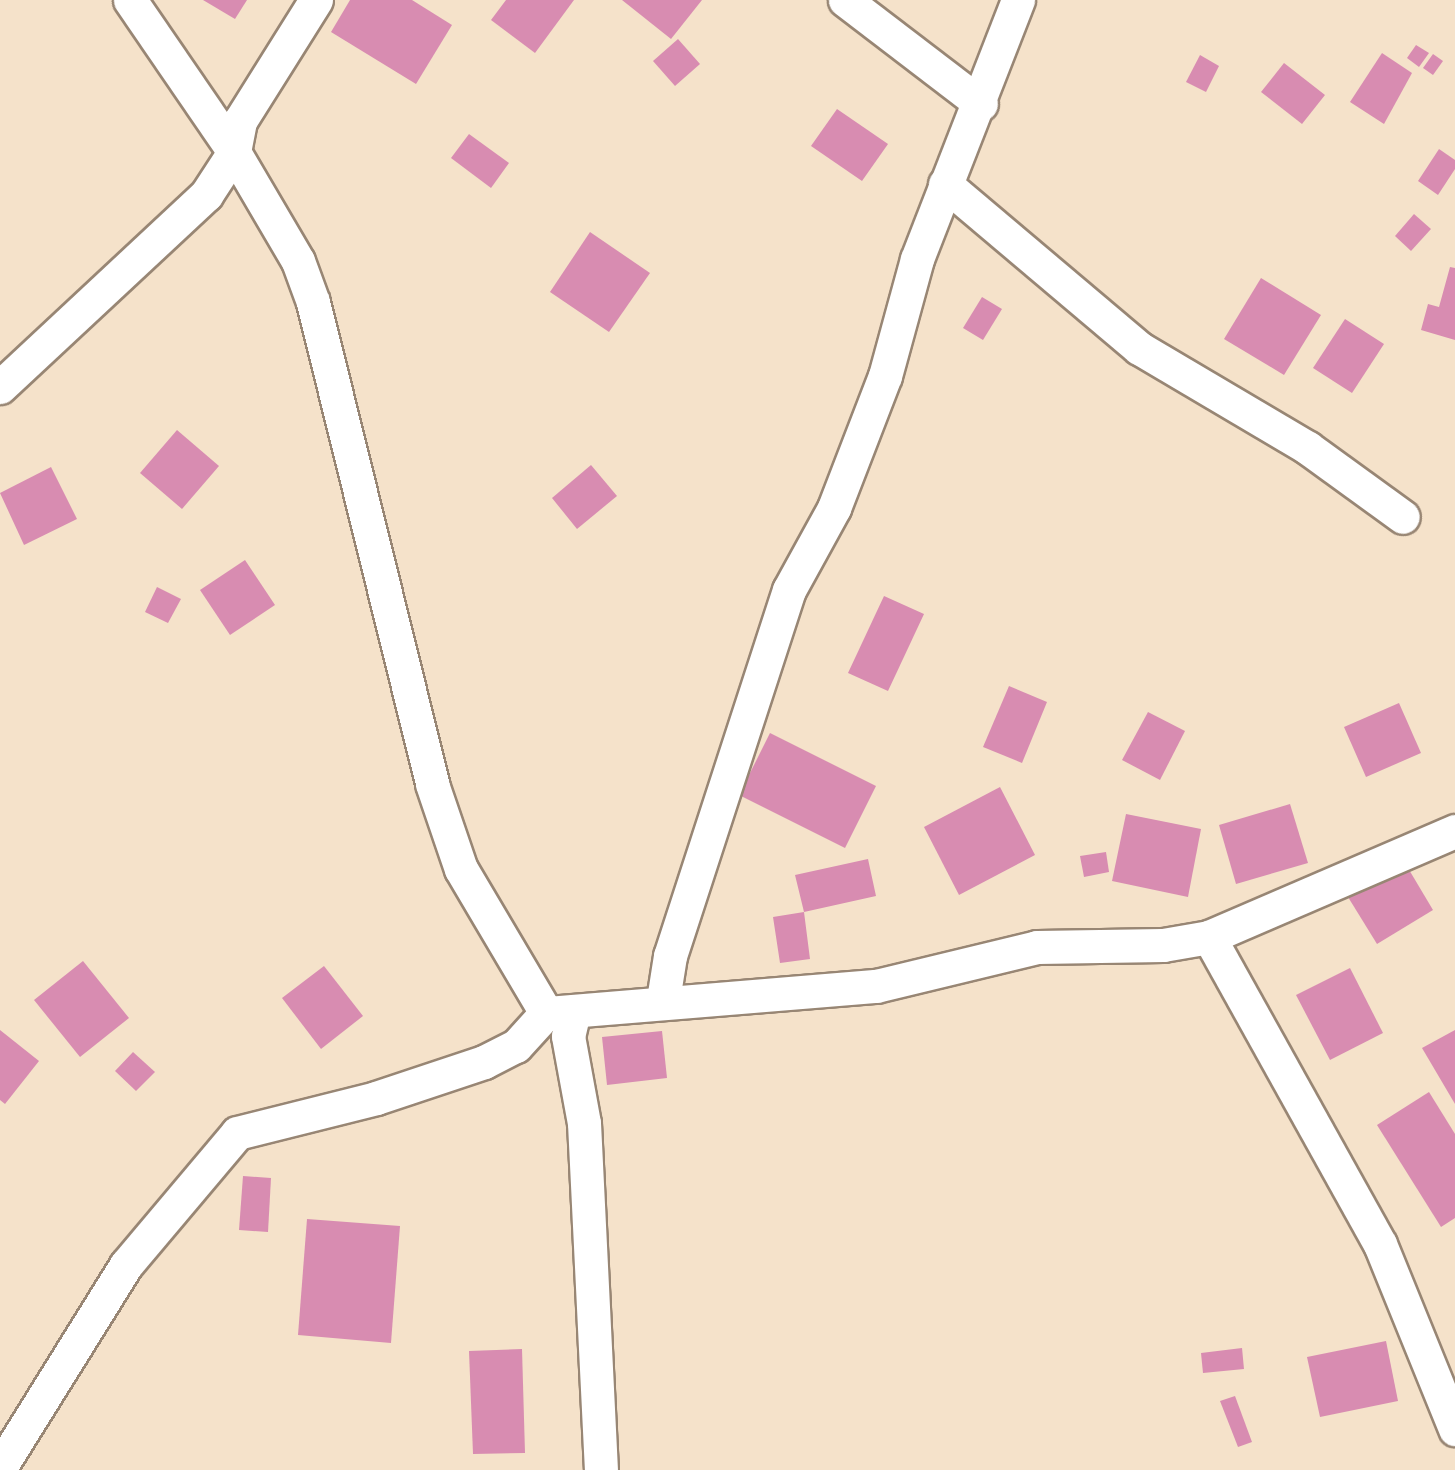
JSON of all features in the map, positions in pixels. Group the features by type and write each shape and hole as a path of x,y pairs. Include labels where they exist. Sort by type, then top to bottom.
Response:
{"street":[{"path":"130,0 234,152 298,261 314,302 432,784 461,869 560,1012 568,1035 584,1123 601,1470"},
{"path":"0,387 207,195 234,152 240,122 316,0"},
{"path":"845,0 981,104"},
{"path":"663,1000 676,938 789,590 834,508 881,387 917,259 945,184 981,104 1018,0"},
{"path":"945,184 1139,348 1308,448 1403,517"},
{"path":"11,1464 126,1265 237,1133 356,1104 484,1062 516,1046 560,1012 663,1000 876,986 1037,947 1163,945 1209,937 1455,831"},
{"path":"1209,937 1380,1244 1455,1429"}],"building":[{"path":"203,0 247,0 235,19"},
{"path":"350,0 412,0 452,25 416,84 331,32"},
{"path":"506,0 574,0 535,53 491,20"},
{"path":"622,0 702,0 671,39"},
{"path":"678,39 700,64 675,86 653,61"},
{"path":"1416,45 1429,53 1419,67 1407,58"},
{"path":"1382,53 1412,73 1384,124 1350,102"},
{"path":"1433,54 1443,61 1433,75 1423,68"},
{"path":"1200,55 1219,66 1206,92 1186,82"},
{"path":"1284,63 1325,95 1302,124 1261,92"},
{"path":"837,109 888,144 862,181 811,146"},
{"path":"469,134 509,163 491,188 451,158"},
{"path":"1439,149 1455,160 1455,169 1438,195 1418,181"},
{"path":"1414,214 1431,229 1411,251 1395,236"},
{"path":"590,232 650,273 609,332 550,292"},
{"path":"1450,267 1455,268 1455,340 1421,330 1428,304 1439,307"},
{"path":"1261,278 1321,315 1284,375 1224,339"},
{"path":"982,297 1002,309 983,340 963,328"},
{"path":"1345,319 1384,344 1352,393 1313,368"},
{"path":"177,430 219,466 182,509 140,473"},
{"path":"591,465 617,496 577,529 552,498"},
{"path":"51,467 77,519 24,545 0,493"},
{"path":"245,560 275,605 230,635 200,590"},
{"path":"157,587 181,599 168,623 145,612"},
{"path":"884,596 924,614 888,691 848,673"},
{"path":"1009,686 1047,702 1022,763 983,747"},
{"path":"1399,703 1421,753 1366,777 1344,727"},
{"path":"1148,712 1185,731 1160,780 1122,760"},
{"path":"770,733 876,786 845,848 739,795"},
{"path":"1000,787 1035,855 959,895 924,827"},
{"path":"1290,804 1308,863 1236,884 1219,825"},
{"path":"1126,814 1201,829 1188,897 1112,881"},
{"path":"1106,852 1109,872 1084,877 1080,856"},
{"path":"868,859 876,896 804,912 795,875"},
{"path":"1405,863 1433,910 1377,944 1348,897"},
{"path":"804,912 810,959 780,963 773,917"},
{"path":"83,961 129,1018 80,1057 34,1000"},
{"path":"324,966 363,1016 321,1049 282,998"},
{"path":"1350,968 1383,1033 1330,1060 1296,995"},
{"path":"0,1030 39,1061 5,1104 0,1100"},
{"path":"1455,1030 1455,1104 1422,1048"},
{"path":"662,1031 667,1078 607,1085 602,1037"},
{"path":"133,1052 155,1072 136,1091 115,1071"},
{"path":"1429,1092 1455,1134 1455,1218 1441,1227 1377,1125"},
{"path":"243,1176 271,1178 268,1232 239,1230"},
{"path":"307,1219 400,1226 391,1343 298,1335"},
{"path":"1386,1341 1398,1401 1320,1417 1307,1357"},
{"path":"1242,1348 1244,1369 1203,1373 1201,1353"},
{"path":"522,1349 525,1453 473,1454 469,1351"},
{"path":"1235,1396 1252,1442 1238,1447 1220,1401"}]}
